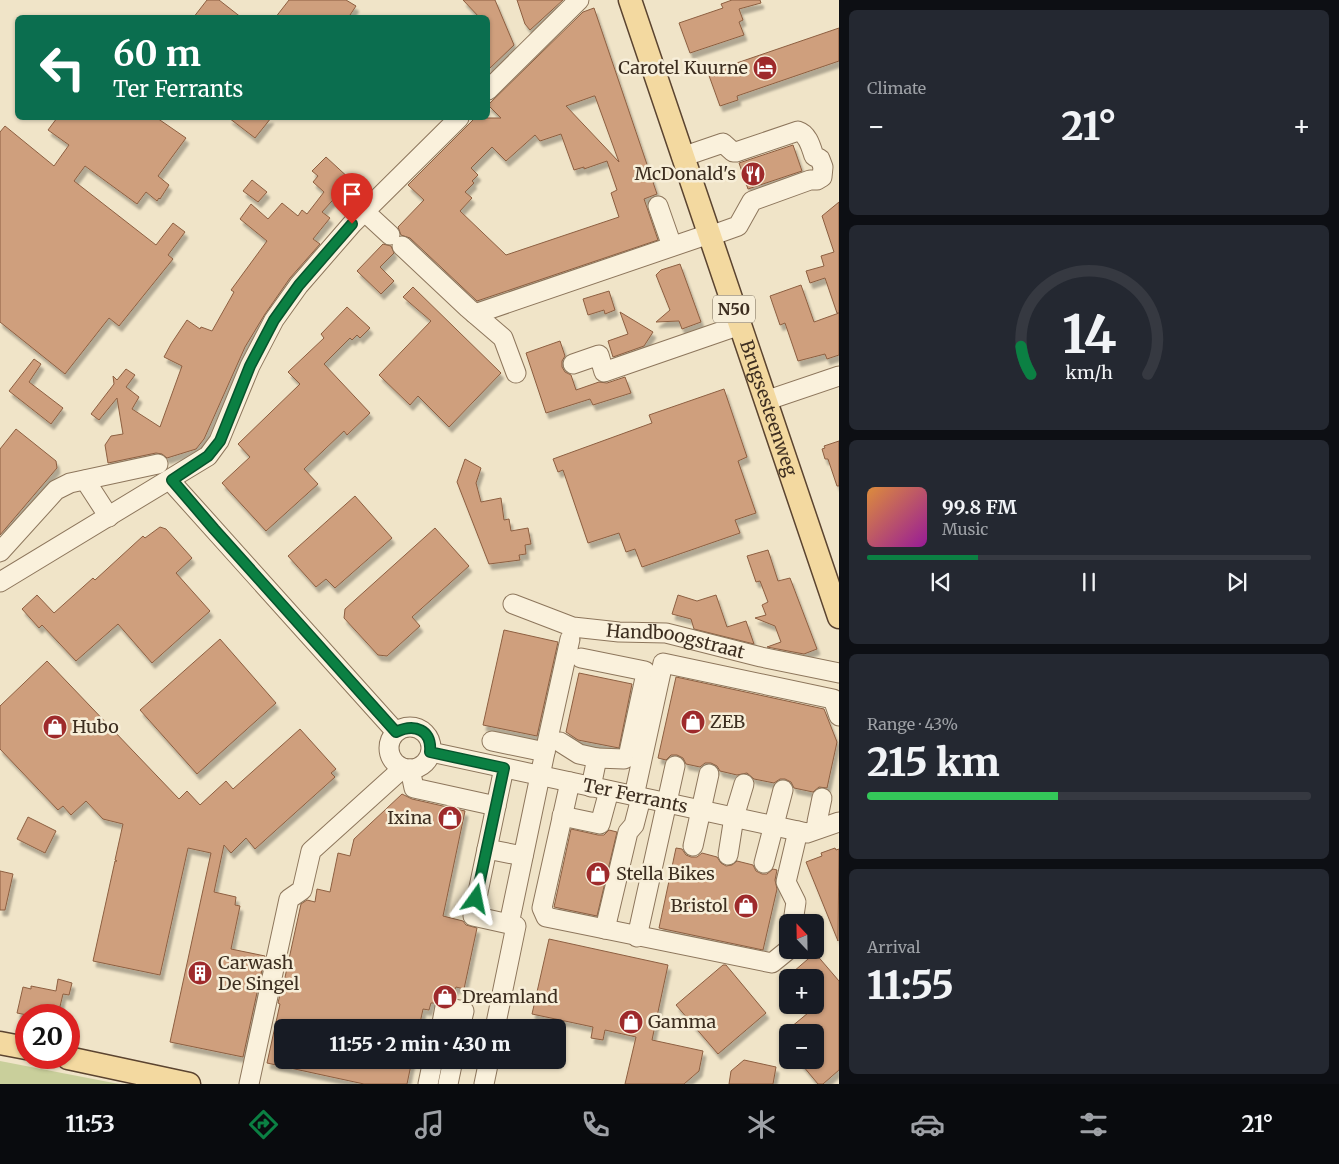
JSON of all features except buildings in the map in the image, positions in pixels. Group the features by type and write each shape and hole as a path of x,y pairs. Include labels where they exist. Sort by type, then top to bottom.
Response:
{"main road":[{"name":"Brugsesteenweg","path":"630,0 839,617"},
{"path":"0,1043 15,1046"},
{"path":"80,1061 189,1084"}],"street":[{"path":"490,88 579,0"},
{"path":"0,582 172,480 208,456 220,441 250,366 274,320 299,285 364,211 458,120"},
{"path":"475,314 672,246 738,226 752,201 810,180 817,180 822,177 824,172 820,158 814,156 807,137 803,132 798,131 736,152 733,152 722,143 682,157"},
{"path":"658,206 672,246"},
{"path":"364,211 475,314 504,338 516,373"},
{"path":"573,364 599,355 604,372 740,326"},
{"path":"765,401 839,376"},
{"path":"3,545 56,490 70,483 158,464"},
{"path":"85,480 109,517"},
{"path":"172,480 207,522 396,732"},
{"name":"Handboogstraat","path":"513,604 573,627 620,632 666,632 760,656 839,673"},
{"path":"509,924 540,776 552,747 570,639"},
{"path":"492,741 552,747 597,758 624,759 628,757 645,671 581,658"},
{"path":"605,929 628,832 634,824 663,663 833,699 839,716"},
{"path":"249,1084 289,899 302,890 311,850 406,769 420,767 426,762 430,752 430,742 426,734 413,727 396,732 389,744 389,752 392,759 406,769 414,788 496,806"},
{"name":"Ter Ferrants","path":"430,752 806,833 839,822"},
{"path":"591,787 597,758"},
{"path":"637,937 675,766"},
{"path":"497,1019 516,926 472,916 504,768"},
{"path":"693,846 709,774"},
{"path":"570,782 542,908 546,917 772,963 779,957"},
{"path":"728,855 734,817 744,784"},
{"path":"764,863 783,790"},
{"path":"562,816 600,824 609,791"},
{"path":"820,828 817,822 822,798"},
{"path":"794,914 796,902 786,882 798,831"},
{"path":"487,849 523,856"},
{"path":"443,1019 445,1007 464,1011 462,1019"},
{"path":"428,1084 431,1069"},
{"path":"448,1084 451,1069"},
{"path":"484,1084 487,1069"}],"green space":[{"path":"0,1061 15,1064 15,1069 41,1069 119,1084 0,1084"}],"place":[{"name":"Carotel Kuurne","path":"765,68"},
{"name":"McDonald's","path":"753,174"},
{"name":"ZEB","path":"693,722"},
{"name":"Hubo","path":"55,727"},
{"name":"Ixina","path":"450,818"},
{"name":"Stella Bikes","path":"598,874"},
{"name":"Bristol","path":"746,906"},
{"name":"Carwash De Singel","path":"200,973"},
{"name":"Dreamland","path":"445,997"},
{"name":"Gamma","path":"631,1022"}],"route":[{"path":"352,224 299,285 274,320 250,366 220,441 208,456 172,480 175,486 396,732 413,727 426,734 430,742 430,752 504,768 476,899"}]}
